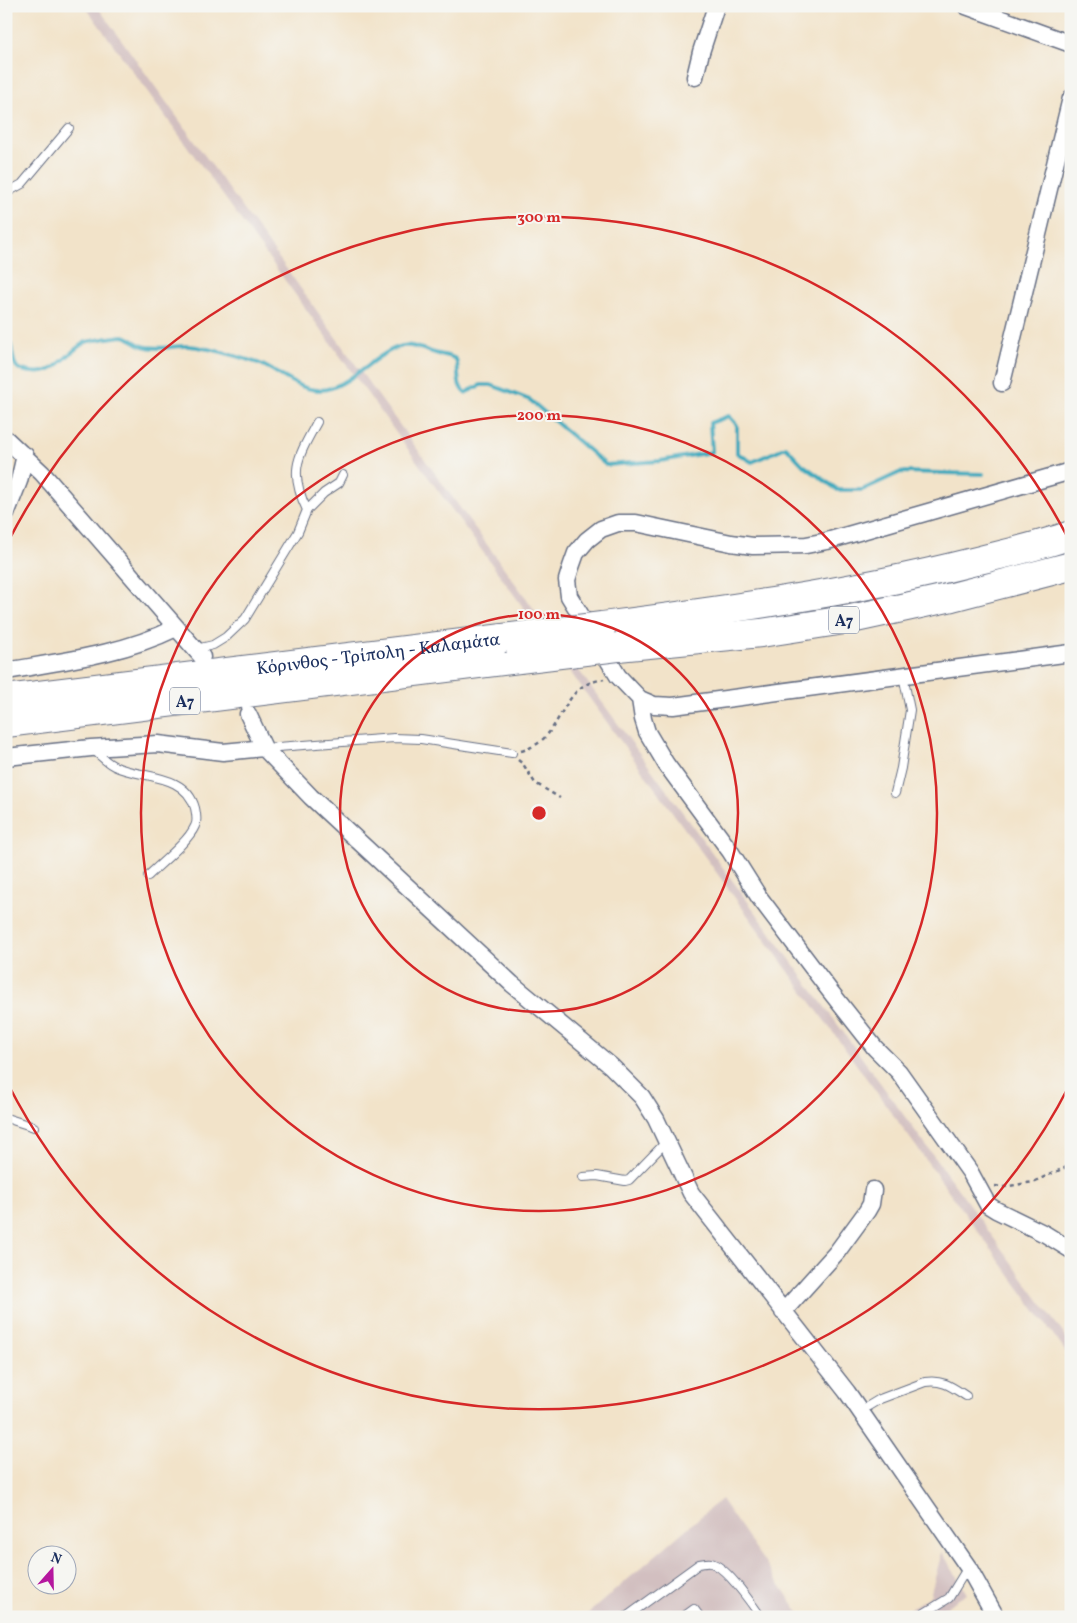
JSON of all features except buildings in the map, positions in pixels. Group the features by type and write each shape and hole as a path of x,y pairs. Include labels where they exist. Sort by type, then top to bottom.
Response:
{"highway":[{"name":"Κόρινθος - Τρίπολη - Καλαμάτα","path":"6,723 511,649 602,626 788,600 855,588 1001,555 1071,535"},
{"name":"Κόρινθος - Τρίπολη - Καλαμάτα","path":"6,699 511,649 618,647 761,633 851,619 952,597 1069,567"}],"street":[{"path":"695,77 716,6"},
{"path":"966,6 1071,44"},
{"path":"1002,383 1071,98"},
{"path":"6,439 25,456 78,514 198,653"},
{"path":"6,514 19,481 25,456"},
{"path":"1071,470 902,520 806,545 753,546 636,523 618,523 601,529 587,540 576,553 567,580 569,596 618,676 640,699 654,705 673,706 1071,653"},
{"path":"6,671 114,651 148,640 176,628"},
{"path":"640,699 647,732 666,764 730,852 759,897 852,1020 899,1072 975,1180 988,1204 1071,1250"},
{"path":"248,714 264,748 311,797 512,984 627,1081 642,1098 656,1119 691,1193 847,1392 968,1567 996,1617"},
{"path":"6,757 91,748 158,744 223,752 264,748"},
{"path":"6,767 23,754"},
{"path":"783,1312 842,1245 871,1204 873,1190"}],"lane":[{"path":"6,193 22,184 69,128"},
{"path":"307,510 296,480 297,467 317,422"},
{"path":"198,653 226,637 245,619 298,532 307,510 324,493 339,483 343,475"},
{"path":"895,793 910,710 902,675"},
{"path":"264,748 403,738 512,753"},
{"path":"91,748 113,766 170,782 185,792 194,805 197,816 196,825 180,845 148,876"},
{"path":"6,1118 34,1127"},
{"path":"583,1177 597,1176 629,1180 666,1141"},
{"path":"860,1411 880,1399 932,1381 944,1383 966,1396"},
{"path":"628,1616 699,1564 710,1563 723,1570 743,1592 761,1617"},
{"path":"918,1617 949,1598 968,1567"},
{"path":"683,1617 694,1609 700,1617"}],"path":[{"path":"560,798 535,783 523,764 512,753 529,748 544,739 556,725 576,691 594,681 618,676"},
{"path":"975,1180 1000,1187 1033,1182 1071,1165"}],"shaded area":[{"path":"85,6 97,6 366,379 1071,1344 1071,1359"},
{"path":"721,1499 802,1617 584,1617"},
{"path":"942,1552 967,1594 929,1617 896,1617 930,1596"}],"green space":[{"path":"1071,547 1071,555 920,594 876,599 918,587"}],"waterway":[{"path":"6,337 11,344 14,362 19,369 29,372 41,372 55,367 86,342 123,336 140,345 149,347 188,346 224,353 266,366 295,384 320,390 340,384 392,350 402,346 410,346 451,356 456,359 460,386 465,393 481,385 491,385 530,400 606,465 660,461 712,452 710,423 729,416 737,425 737,453 752,462 786,447 803,465 838,490 862,490 901,472 983,474"}]}
